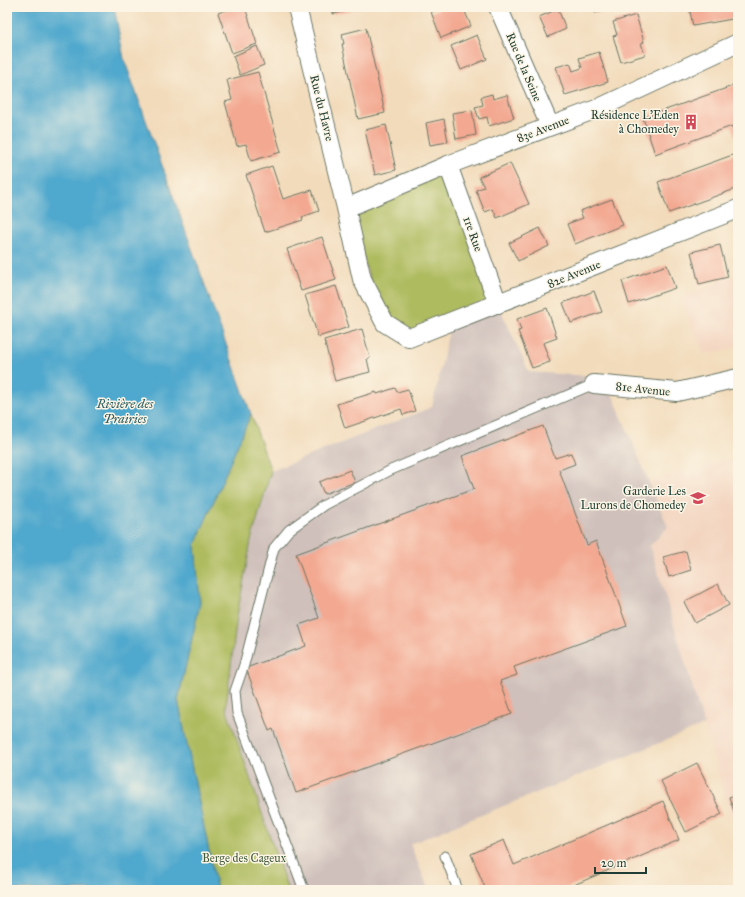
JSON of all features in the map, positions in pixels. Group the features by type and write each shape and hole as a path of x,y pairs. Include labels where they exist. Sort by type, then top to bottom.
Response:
{"street":[{"name":"Rue du Havre","path":"297,7 362,279 385,323 409,338"},
{"name":"Rue de la Seine","path":"498,7 550,126"},
{"name":"83e Avenue","path":"346,208 448,165 599,108 738,43"},
{"name":"1re Rue","path":"448,165 498,304"},
{"name":"82e Avenue","path":"409,338 738,209"},
{"name":"81e Avenue","path":"594,384 677,392 738,378"}],"lane":[{"path":"304,890 237,713 235,691 244,666 274,548 289,530 324,505 391,470 594,384"},
{"path":"445,856 458,890"}],"shaded area":[{"path":"738,274 738,347 704,354 680,299"},
{"path":"498,304 529,372 605,377 668,527 650,546 704,725 410,844 429,890 288,890 226,707 237,616 251,540 271,471 432,407 451,322"},
{"path":"738,457 738,839 650,546 668,527 651,481"}],"green space":[{"path":"448,165 498,304 409,338 385,323 346,208"},
{"name":"Berge des Cageux","path":"251,414 271,471 251,541 237,616 226,707 288,890 217,890 178,700 200,603 195,545"}],"water":[{"name":"Rivière des Prairies","path":"7,7 114,7 124,59 251,414 195,545 200,603 178,700 217,890 7,890"}],"building":[{"path":"235,7 245,7 257,44 232,53 218,13"},
{"path":"332,7 361,7 362,8 333,14"},
{"path":"445,7 463,7 471,26 441,38 431,12"},
{"path":"594,7 612,7 595,13"},
{"path":"689,7 738,7 738,18 693,26"},
{"path":"558,9 566,29 548,37 539,17"},
{"path":"636,15 644,42 641,43 645,55 621,62 613,36 617,35 613,22"},
{"path":"366,28 385,113 358,119 342,44 344,44 342,34"},
{"path":"477,35 487,59 461,70 451,46"},
{"path":"257,46 264,65 240,75 233,56"},
{"path":"599,52 608,82 565,95 556,67 570,63 573,71 582,68 579,58"},
{"path":"258,72 281,152 251,161 246,144 237,146 225,102 232,100 227,80"},
{"name":"Résidence L'Eden à Chomedey","path":"738,84 738,143 732,126 655,154 643,118"},
{"path":"492,94 493,99 507,95 514,118 489,126 487,117 479,119 475,107 483,105 481,97"},
{"path":"472,110 476,135 456,139 452,113"},
{"path":"444,119 448,142 430,145 426,123"},
{"path":"386,125 396,170 375,175 365,130"},
{"name":"Résidence L'Eden à Chomedey","path":"738,153 738,188 669,213 658,182"},
{"path":"510,163 529,204 497,218 493,209 485,212 476,190 484,187 479,177"},
{"path":"272,166 283,199 312,190 319,211 302,217 303,220 265,232 246,175"},
{"path":"612,199 623,225 575,244 567,224 583,218 580,211"},
{"path":"540,228 549,246 518,261 509,243"},
{"path":"322,237 336,280 301,291 287,249"},
{"path":"720,245 728,277 699,284 691,252"},
{"path":"667,265 675,288 629,304 622,281"},
{"path":"336,286 349,327 318,337 305,295"},
{"path":"594,291 602,312 571,323 563,303"},
{"path":"547,308 557,338 543,343 550,362 532,368 518,331 521,330 517,319"},
{"path":"362,329 370,358 367,359 370,372 335,381 324,340"},
{"path":"395,388 397,392 408,389 415,411 403,415 401,409 345,428 337,404"},
{"path":"543,426 555,458 571,453 575,464 559,470 587,545 596,541 627,626 514,667 517,675 500,681 512,714 296,793 273,729 269,731 246,668 306,646 299,625 319,618 296,554 474,489 462,456"},
{"path":"350,470 355,482 324,494 319,482"},
{"path":"686,551 691,570 669,577 663,557"},
{"path":"718,584 729,605 695,623 684,602"},
{"path":"697,763 722,814 686,832 661,781"},
{"path":"738,794 738,823 729,797"},
{"path":"663,801 679,840 562,890 486,890 471,854 504,840 514,865"}],"place":[{"name":"Résidence L'Eden à Chomedey","path":"691,122"},
{"name":"Garderie Les Lurons de Chomedey","path":"698,498"}]}
